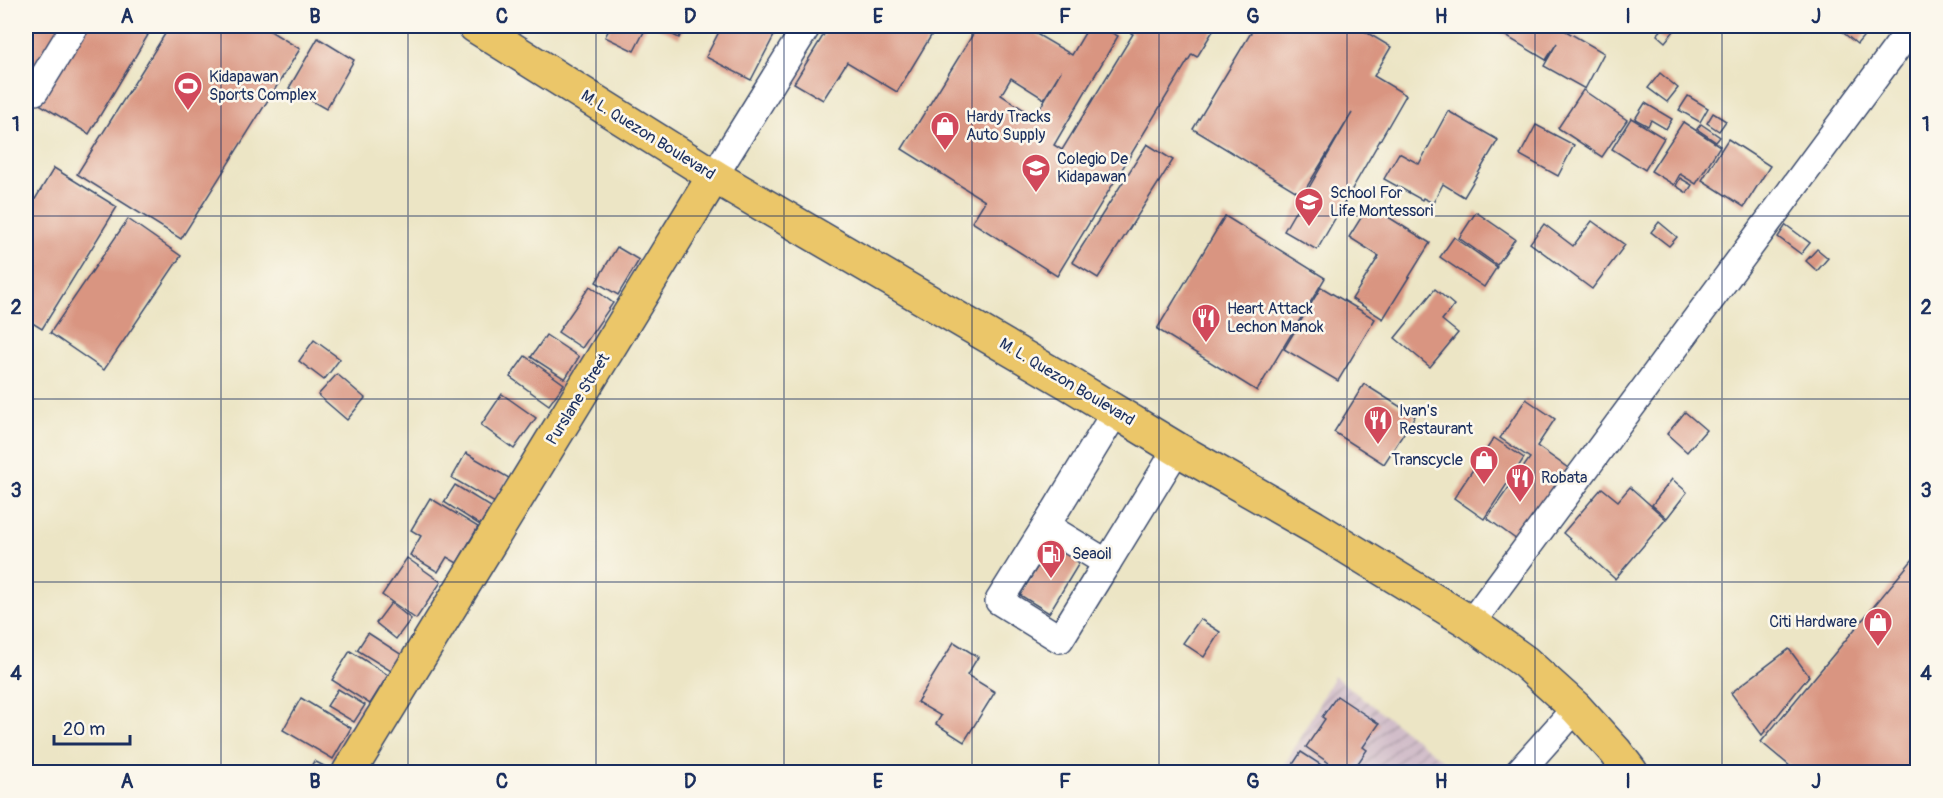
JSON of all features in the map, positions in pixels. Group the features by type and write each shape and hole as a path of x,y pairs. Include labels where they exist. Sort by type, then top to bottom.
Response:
{"main road":[{"name":"M. L. Quezon Boulevard","path":"475,26 714,176 1177,449 1314,527 1471,623 1525,662 1576,708 1631,772"},
{"name":"Purslane Street","path":"349,772 714,176"}],"street":[{"path":"35,91 75,26"},
{"name":"Purslane Street","path":"714,176 807,26"},
{"path":"1471,623 1913,26"},
{"path":"1116,411 999,601 1060,639 1177,449"},
{"path":"1046,525 1107,563"},
{"path":"1520,772 1576,708"}],"shaded area":[{"path":"1334,676 1458,772 1281,772"}],"building":[{"path":"26,26 64,26 26,86"},
{"path":"82,26 133,26 148,35 89,134 36,102"},
{"name":"Kidapawan Sports Complex","path":"170,26 262,26 300,49 181,239 77,174"},
{"path":"611,26 647,26 634,51 605,37"},
{"path":"655,26 685,26 679,38"},
{"path":"722,26 779,26 751,80 706,57"},
{"path":"829,26 937,26 897,92 847,62 823,100 794,83"},
{"path":"978,26 1023,26 1072,55 1089,26 1099,26 1118,36 1054,145 1062,150 1133,34 1119,26 1216,26 1197,57 1192,54 1057,276 972,222 985,201 902,149","holes":["1061,71 1035,117 1001,95 1011,78 1044,99"]},
{"path":"1255,26 1356,26 1391,47 1374,76 1406,95 1317,250 1284,231 1352,113 1302,195 1193,129"},
{"path":"1489,26 1566,26 1564,30 1604,53 1585,89 1544,66 1557,43 1546,60"},
{"path":"1665,26 1678,26 1665,42 1657,35"},
{"path":"1835,26 1861,26 1868,31 1857,44"},
{"path":"318,38 354,60 326,109 289,88"},
{"path":"1660,73 1678,88 1667,102 1648,88"},
{"path":"1583,90 1627,120 1602,157 1558,128"},
{"path":"1688,96 1708,108 1700,122 1679,110"},
{"path":"1645,103 1672,119 1666,129 1651,120 1648,126 1635,119"},
{"path":"1448,111 1498,140 1464,197 1443,184 1433,203 1423,198 1422,200 1384,179 1399,153 1419,164"},
{"path":"1713,113 1726,121 1719,131 1707,123"},
{"path":"1631,118 1664,138 1645,170 1612,149"},
{"path":"1683,122 1720,146 1696,184 1680,174 1674,185 1651,171"},
{"path":"1701,124 1720,137 1716,142 1697,129"},
{"path":"1536,125 1574,145 1558,176 1520,155"},
{"path":"1728,139 1770,166 1744,207 1702,180"},
{"path":"1147,144 1173,160 1098,278 1072,262"},
{"path":"54,168 117,207 42,329 26,319 26,214"},
{"path":"1680,178 1692,185 1687,193 1676,186"},
{"path":"1369,205 1430,243 1383,319 1352,299 1379,256 1349,237"},
{"path":"1476,212 1515,239 1497,265 1459,238"},
{"path":"1225,216 1325,278 1257,391 1157,329"},
{"path":"128,219 181,256 104,370 50,333"},
{"path":"1592,221 1625,245 1592,289 1530,243 1544,224 1573,246"},
{"path":"1659,222 1677,237 1669,246 1651,232"},
{"path":"1786,225 1810,243 1801,254 1778,237"},
{"path":"1454,237 1497,267 1484,287 1440,257"},
{"path":"617,247 639,260 618,295 596,282"},
{"path":"1817,249 1828,258 1817,271 1806,261"},
{"path":"590,286 613,303 582,348 558,332"},
{"path":"1321,287 1375,319 1338,381 1284,349"},
{"path":"1435,289 1454,305 1442,320 1458,333 1430,367 1395,338"},
{"path":"546,335 579,357 565,379 531,357"},
{"path":"314,340 340,359 324,380 299,361"},
{"path":"525,356 564,384 549,405 510,377"},
{"path":"337,374 365,398 347,420 318,395"},
{"path":"1364,384 1415,416 1384,464 1334,432"},
{"path":"502,394 536,418 514,449 481,425"},
{"path":"1526,399 1555,419 1537,446 1568,468 1517,540 1487,518 1530,458 1500,438"},
{"path":"1685,412 1706,430 1687,452 1667,434"},
{"path":"1494,438 1524,458 1484,519 1454,498"},
{"path":"466,453 509,478 495,503 452,478"},
{"path":"1672,479 1687,492 1667,518 1652,505"},
{"path":"455,485 491,507 480,525 444,502"},
{"path":"1630,487 1666,519 1615,579 1563,533 1602,488 1618,501"},
{"path":"430,498 478,527 457,563 447,557 438,572 410,555 421,536 411,530"},
{"path":"1053,542 1081,560 1049,613 1020,595"},
{"name":"Citi Hardware","path":"1918,553 1918,772 1797,772 1761,742"},
{"path":"407,558 441,582 416,619 382,595"},
{"path":"391,603 411,619 396,639 376,623"},
{"path":"1200,619 1220,632 1204,657 1183,643"},
{"path":"368,633 402,655 391,671 357,650"},
{"path":"954,642 978,657 967,675 995,692 964,742 936,724 941,716 917,702"},
{"path":"1789,649 1809,676 1762,735 1731,693"},
{"path":"350,651 388,675 370,704 332,680"},
{"path":"338,689 365,705 354,722 327,706"},
{"path":"1337,696 1379,724 1363,747 1367,750 1352,772 1342,772 1306,747 1325,719 1322,717"},
{"path":"301,698 351,728 333,759 283,730"},
{"path":"1301,752 1332,772 1288,772"},
{"path":"314,761 330,769 329,772 308,772"},
{"path":"26,763 40,772 26,772"}],"place":[{"name":"Kidapawan Sports Complex","path":"188,112"},
{"name":"Hardy Tracks Auto Supply","path":"945,152"},
{"name":"Colegio De Kidapawan","path":"1036,194"},
{"name":"School For Life Montessori","path":"1309,228"},
{"name":"Heart Attack Lechon Manok","path":"1206,344"},
{"name":"Ivan's Restaurant","path":"1378,446"},
{"name":"Transcycle","path":"1484,486"},
{"name":"Robata","path":"1520,504"},
{"name":"Seaoil","path":"1051,580"},
{"name":"Citi Hardware","path":"1878,648"}]}
